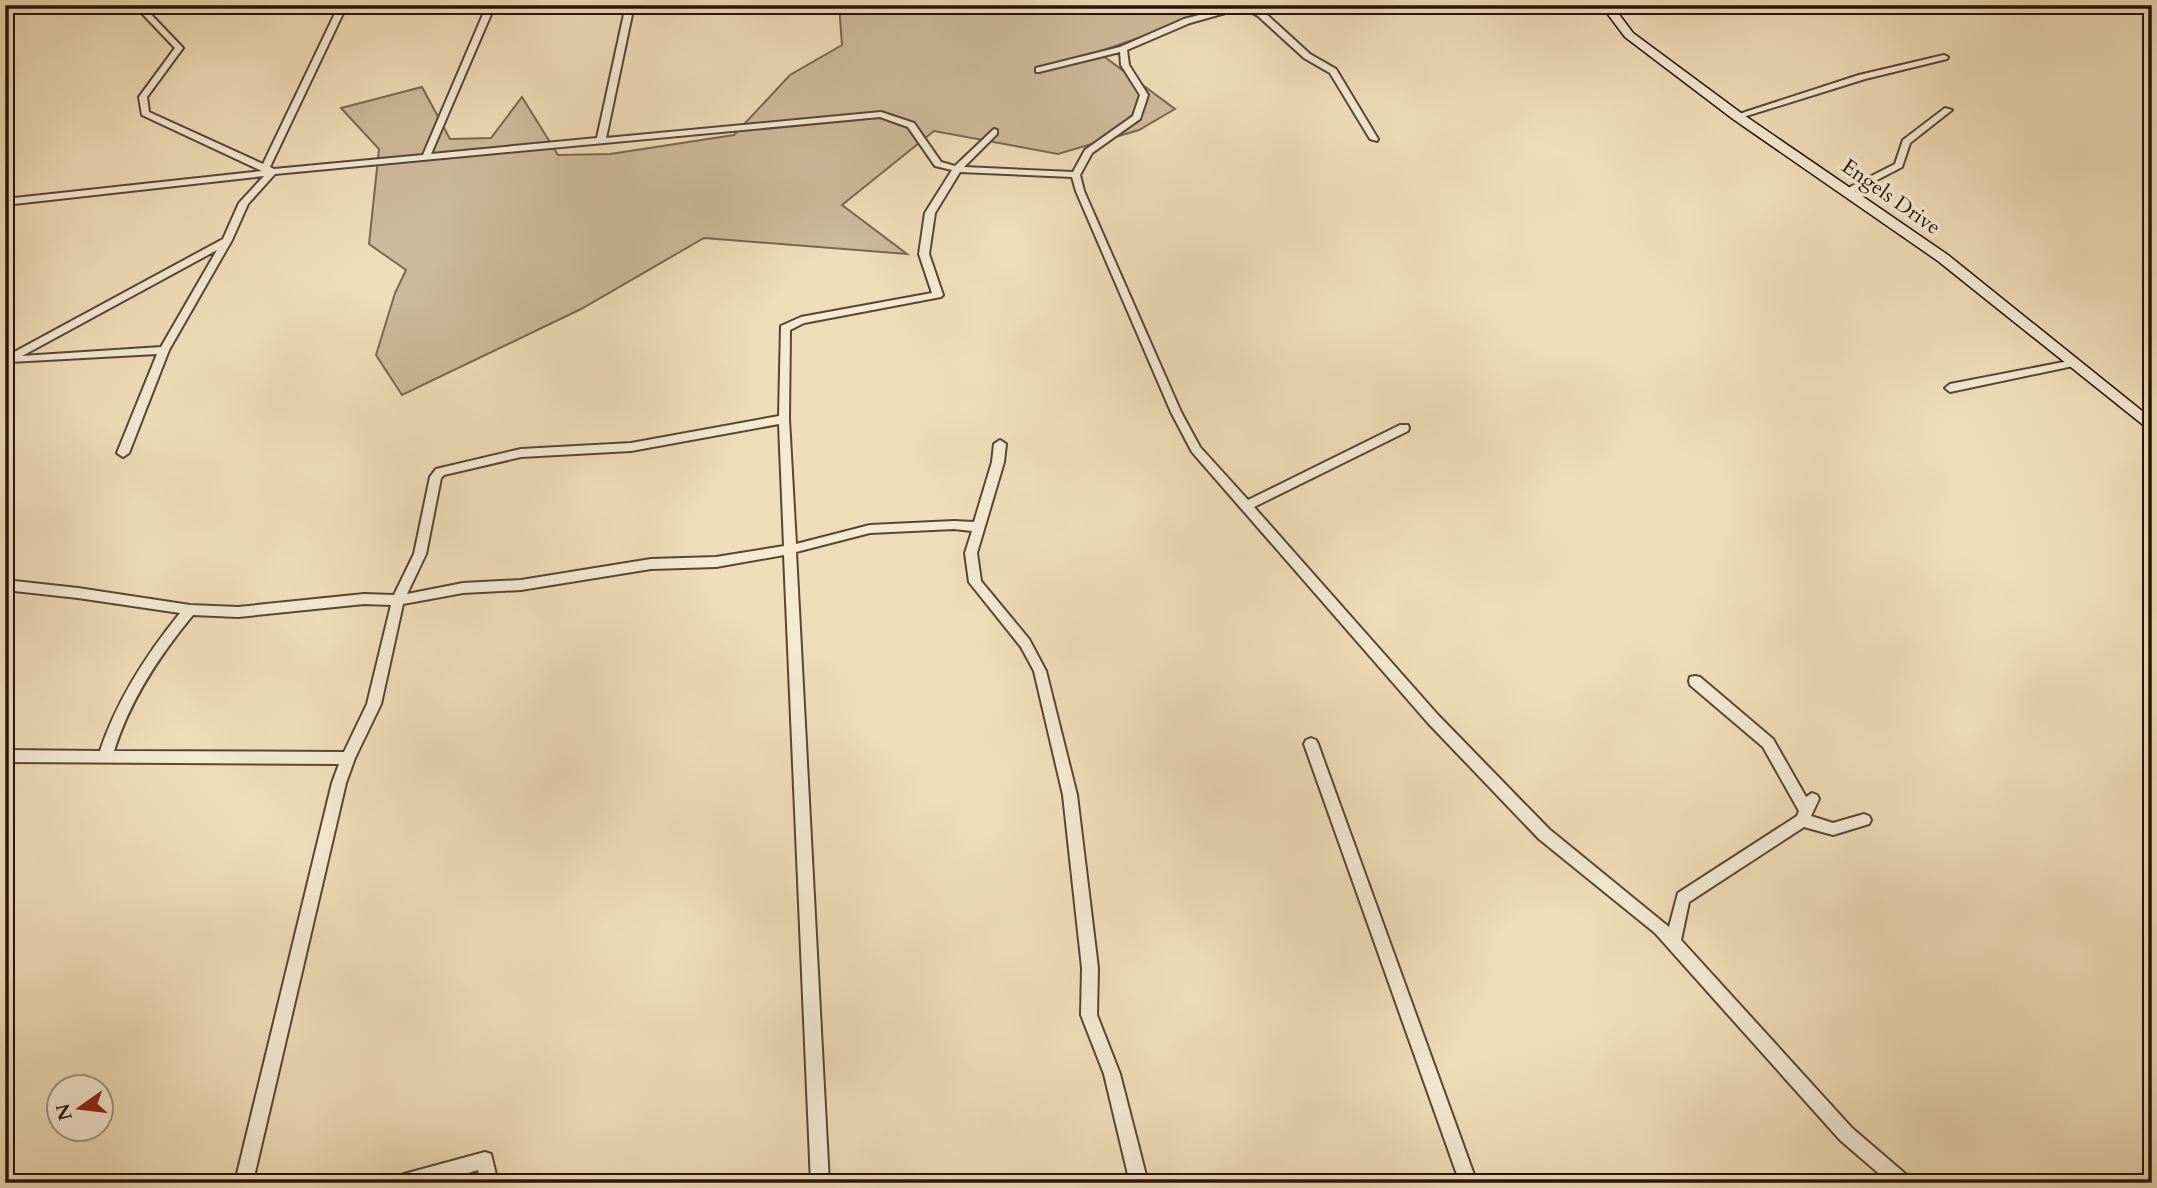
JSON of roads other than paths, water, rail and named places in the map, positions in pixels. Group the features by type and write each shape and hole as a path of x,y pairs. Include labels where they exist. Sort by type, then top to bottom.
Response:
{"street":[{"path":"138,5 179,48 143,97 145,113 269,170"},
{"path":"122,453 164,350 227,240 244,203 269,170 343,5"},
{"path":"426,157 491,5"},
{"path":"601,141 630,5"},
{"name":"Engels Drive","path":"1606,5 1629,35 1737,116 1943,258 2152,427"},
{"path":"1039,69 1123,49 1187,21 1244,6 1262,13 1307,56 1333,71 1374,139"},
{"path":"1123,49 1125,65 1144,94 1137,117 1088,152 1076,175 1080,191 1176,412 1196,449 1248,505 1433,719 1534,825 1673,942 1846,1134 1903,1183"},
{"path":"1737,116 1862,77 1944,57"},
{"path":"1849,191 1899,165 1906,142 1948,110"},
{"path":"5,202 269,170 881,114 911,125 938,164 957,169 1076,175"},
{"path":"820,1183 784,419 785,328 801,320 938,295 924,254 930,214 957,169 994,132"},
{"path":"8,361 227,240"},
{"path":"8,361 164,350"},
{"path":"1950,388 2074,363"},
{"path":"248,1183 246,1178 249,1164 339,783 374,704 398,600 420,554 436,477 445,470 521,453 631,447 784,419"},
{"path":"1248,505 1404,428"},
{"path":"1000,444 998,462 971,553 975,582 1025,643 1040,671 1070,795 1090,968 1089,1015 1112,1074 1139,1183"},
{"path":"5,585 190,610 238,612 364,599 398,600 463,588 521,585 651,564 716,562 792,549 870,529 977,527"},
{"path":"105,756 114,724 134,688 159,648 190,610"},
{"path":"1695,681 1768,743 1807,809 1833,829 1864,820"},
{"path":"1311,744 1469,1183"},
{"path":"5,757 348,758"},
{"path":"1673,942 1683,898 1807,809"},
{"path":"404,1183 485,1160 489,1183"}]}
